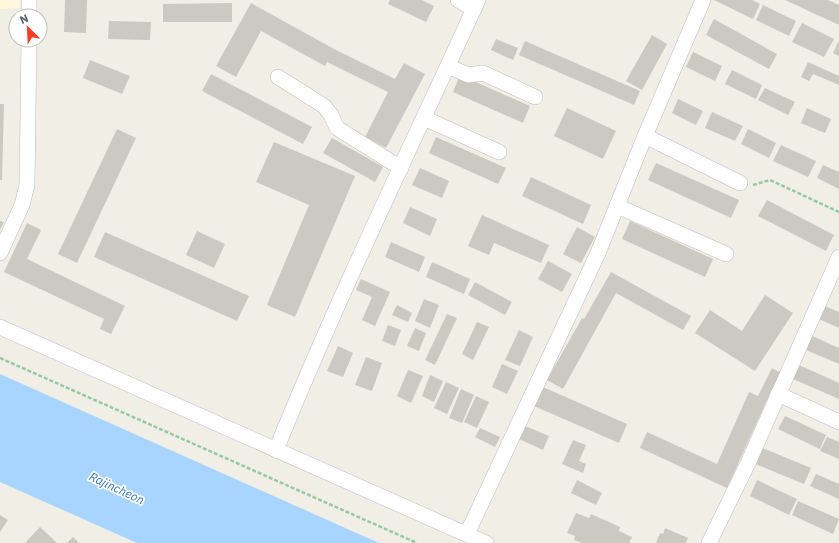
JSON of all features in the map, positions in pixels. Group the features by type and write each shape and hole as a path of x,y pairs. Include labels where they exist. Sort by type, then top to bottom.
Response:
{"street":[{"path":"276,450 301,387 355,266 476,4 458,0"},
{"path":"467,534 598,253 645,136 704,0"},
{"path":"0,253 22,205 27,185 29,48"},
{"path":"448,66 468,75 483,73 535,97"},
{"path":"278,77 324,106 331,115 337,128 401,168"},
{"path":"424,118 499,152"},
{"path":"645,136 740,183"},
{"path":"617,206 726,254"},
{"path":"709,543 749,461 839,257"},
{"path":"0,327 486,543"},
{"path":"778,394 839,422"}],"path":[{"path":"740,183 750,186 770,180 839,212"},
{"path":"0,358 417,543"}],"shaded area":[{"path":"0,0 20,0 20,8 0,9"}],"water":[{"name":"Rajincheon","path":"0,374 379,543 137,543 0,482"}],"building":[{"path":"65,0 87,0 86,33 64,32"},
{"path":"390,0 422,0 434,6 426,22 388,4"},
{"path":"714,0 752,0 760,4 753,19"},
{"path":"785,0 828,0 839,5 839,25"},
{"path":"232,3 232,22 163,22 163,4"},
{"path":"251,3 334,49 395,79 404,63 425,74 386,148 365,137 388,92 327,62 325,66 261,31 236,77 216,66"},
{"path":"763,5 796,21 789,36 756,20"},
{"path":"714,19 777,54 769,69 706,35"},
{"path":"109,21 151,22 150,40 108,39"},
{"path":"802,23 834,39 824,57 792,42"},
{"path":"652,35 667,44 642,90 626,81"},
{"path":"496,39 518,48 513,60 491,50"},
{"path":"525,41 640,91 634,105 519,55"},
{"path":"839,41 839,56 833,53"},
{"path":"693,52 722,66 715,81 686,67"},
{"path":"90,60 130,76 122,94 83,78"},
{"path":"808,62 839,76 839,85 813,74 809,81 801,77"},
{"path":"732,70 762,85 756,99 725,84"},
{"path":"211,74 312,127 303,144 202,91"},
{"path":"460,75 530,106 523,123 453,92"},
{"path":"765,88 795,102 788,115 758,100"},
{"path":"678,99 703,111 696,125 672,113"},
{"path":"0,104 4,104 2,180 0,180"},
{"path":"567,108 616,131 603,159 554,136"},
{"path":"807,108 831,119 825,133 801,123"},
{"path":"712,112 743,126 735,141 705,128"},
{"path":"117,129 136,138 77,263 58,254"},
{"path":"748,129 776,143 769,158 741,144"},
{"path":"436,137 506,168 498,184 429,153"},
{"path":"332,138 383,167 375,182 323,153"},
{"path":"274,142 355,176 295,317 267,305 309,205 256,182"},
{"path":"781,145 816,161 808,177 773,161"},
{"path":"656,163 739,200 731,218 648,180"},
{"path":"823,165 839,172 839,189 817,178"},
{"path":"420,168 449,181 442,198 412,185"},
{"path":"531,177 591,205 583,224 522,196"},
{"path":"767,200 834,235 826,251 758,216"},
{"path":"410,207 437,219 430,236 403,223"},
{"path":"482,215 549,245 541,263 494,243 489,255 468,246"},
{"path":"0,221 4,222 0,230"},
{"path":"630,221 713,259 705,277 622,239"},
{"path":"27,223 41,230 27,259 125,306 111,334 100,329 104,319 4,272"},
{"path":"577,227 595,237 581,263 563,254"},
{"path":"197,231 225,244 214,268 186,255"},
{"path":"105,232 249,296 237,321 94,257"},
{"path":"391,242 425,257 419,272 385,257"},
{"path":"548,261 572,274 562,292 538,279"},
{"path":"432,262 470,279 464,294 426,277"},
{"path":"611,272 691,316 683,330 616,293 563,389 547,380 582,318 584,319"},
{"path":"361,279 390,292 375,326 362,320 372,297 356,290"},
{"path":"475,282 512,302 505,315 468,295"},
{"path":"765,295 793,313 755,371 695,333 710,310 742,331"},
{"path":"424,299 439,305 430,328 415,321"},
{"path":"397,305 412,313 408,322 392,315"},
{"path":"825,306 839,312 839,328 819,319"},
{"path":"447,314 457,318 435,365 425,360"},
{"path":"477,322 489,327 473,360 462,354"},
{"path":"388,325 401,330 395,346 382,341"},
{"path":"415,328 426,333 419,351 407,346"},
{"path":"519,330 533,337 520,366 505,360"},
{"path":"812,336 839,348 839,364 806,350"},
{"path":"338,346 353,353 343,377 327,371"},
{"path":"366,357 382,363 372,391 355,385"},
{"path":"502,364 518,371 507,394 492,387"},
{"path":"799,365 839,383 839,399 793,379"},
{"path":"772,368 781,373 727,488 640,448 647,432 717,464 749,392 758,396"},
{"path":"408,370 423,376 411,403 397,396"},
{"path":"430,375 443,381 434,402 422,396"},
{"path":"446,382 459,388 447,414 434,408"},
{"path":"543,387 627,424 619,443 534,406"},
{"path":"461,389 474,395 462,423 449,418"},
{"path":"476,396 489,402 477,428 464,422"},
{"path":"785,416 826,435 820,449 778,429"},
{"path":"523,425 549,436 543,450 517,438"},
{"path":"480,428 500,437 495,447 475,437"},
{"path":"827,437 839,442 839,459 820,451"},
{"path":"573,440 586,445 579,461 586,464 583,473 562,464"},
{"path":"760,447 811,468 804,484 753,463"},
{"path":"816,474 839,484 839,499 810,486"},
{"path":"577,480 602,493 596,505 571,493"},
{"path":"757,480 797,499 789,515 750,496"},
{"path":"798,501 839,519 833,534 792,515"},
{"path":"576,513 589,518 591,514 620,527 619,531 632,537 629,543 582,543 574,540 575,536 567,533"},
{"path":"0,515 8,520 0,532"},
{"path":"40,527 57,543 25,543"},
{"path":"665,528 688,538 686,543 656,543 660,533 663,534"},
{"path":"73,537 79,543 67,543"}]}
